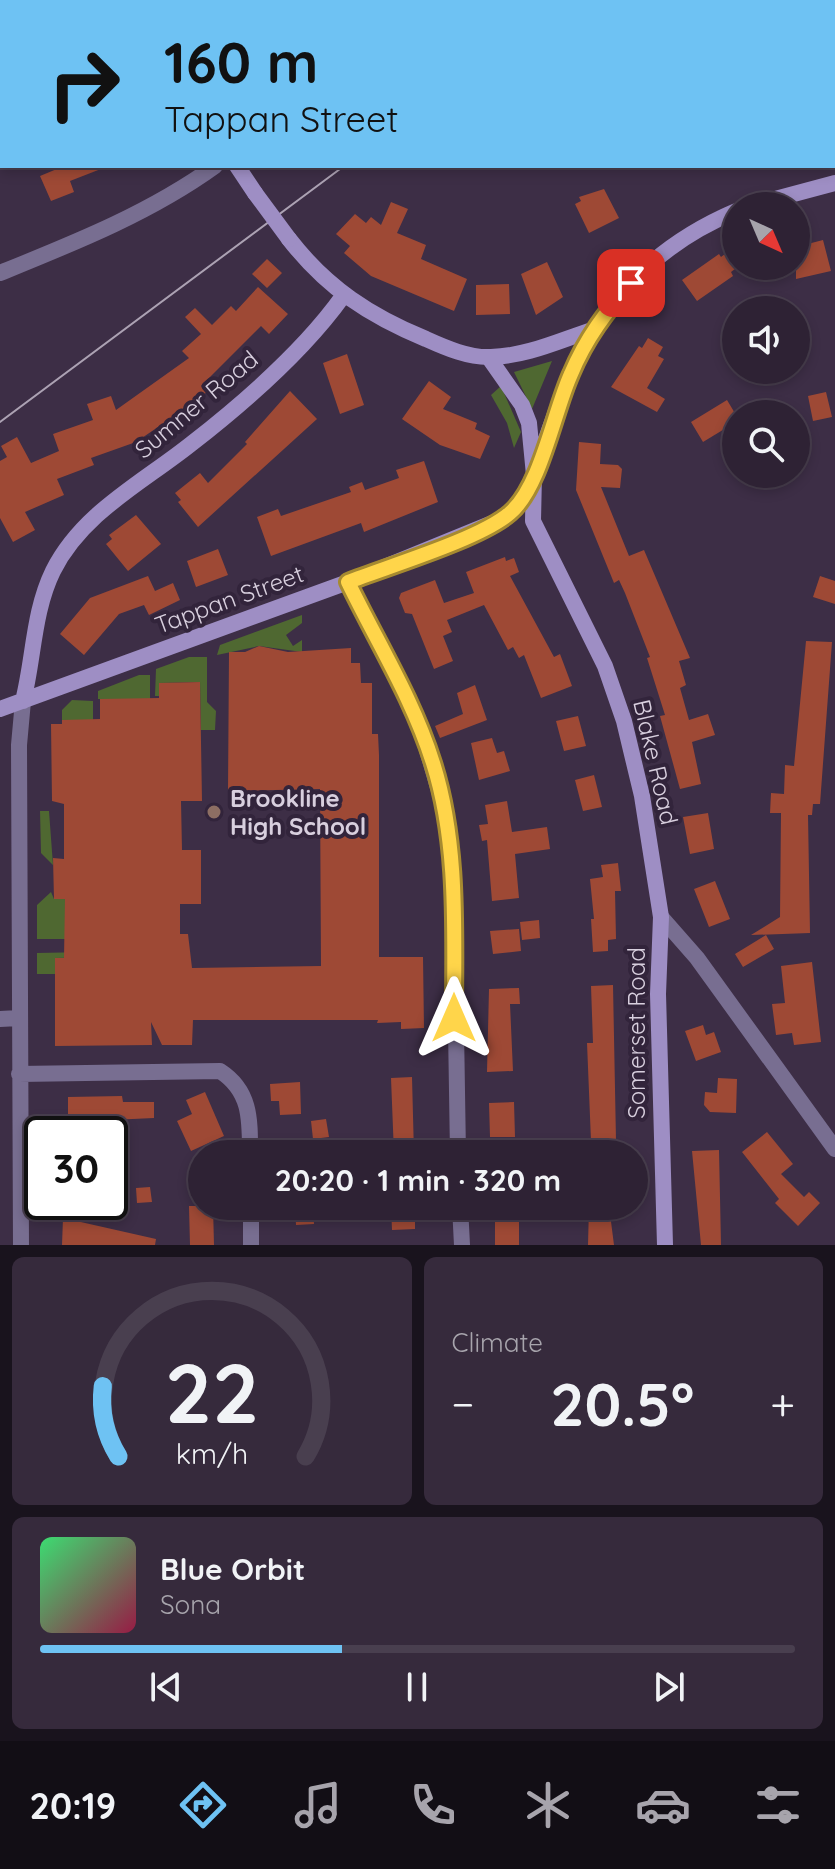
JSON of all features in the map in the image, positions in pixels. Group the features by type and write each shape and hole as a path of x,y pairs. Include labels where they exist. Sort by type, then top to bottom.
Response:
{"street":[{"path":"0,273 157,203 212,168"},
{"path":"238,168 289,239 343,296 371,315 453,350 489,358 533,352 592,330"},
{"path":"801,192 835,183"},
{"name":"Tappan Street","path":"0,709 348,582 500,520 519,503 534,475 564,389 592,330 658,257 697,228 722,217"},
{"name":"Sumner Road","path":"23,701 34,629 60,559 111,502 215,425 275,370 343,296"},
{"name":"Blake Road","path":"489,358 522,405 529,423 534,475 533,521 605,666 624,721 642,796 661,917"},
{"path":"348,582 419,723 447,818 454,903 458,1140"},
{"path":"21,1245 19,730 23,701"},
{"path":"661,917 697,958 835,1149"},
{"name":"Somerset Road","path":"661,917 658,994 665,1245"},
{"path":"0,1019 19,1018"},
{"path":"19,1074 220,1071 242,1090 247,1104 249,1140"},
{"path":"251,1220 251,1245"},
{"path":"461,1220 462,1245"}],"green space":[{"path":"552,361 532,409 514,372"},
{"path":"501,386 521,432 514,448 507,423 491,395"},
{"path":"302,615 302,623 286,635 293,646 302,640 302,652 259,646 217,655 220,645"},
{"path":"189,657 207,657 207,702 216,711 215,730 201,730 200,682 160,683 159,696 155,696 156,669"},
{"path":"139,675 150,675 150,701 98,699 98,691"},
{"path":"72,700 93,701 93,720 62,720 62,710"},
{"path":"40,811 49,811 53,865 41,853"},
{"path":"51,892 54,899 65,899 141,939 37,939 37,905"},
{"path":"141,951 110,957 55,958 55,974 37,974 37,953"}],"building":[{"path":"59,168 103,168 70,181 74,192 51,201 40,176"},
{"path":"604,189 619,218 589,233 575,204 581,201 579,197"},
{"path":"391,202 408,209 397,233 426,245 421,259 467,279 454,311 371,276 344,253 350,246 336,234 355,214 366,223 371,217 381,225"},
{"path":"823,240 831,271 810,276 810,243"},
{"path":"719,254 722,280 727,280 697,301 682,280"},
{"path":"267,259 282,273 267,288 252,274"},
{"path":"547,262 563,297 536,315 521,274"},
{"path":"509,284 510,314 476,315 476,285"},
{"path":"258,287 288,314 269,334 261,326 201,386 207,392 180,412 136,442 91,458 94,465 57,479 64,495 25,512 35,530 13,542 0,518 0,461 7,457 1,446 17,437 31,463 59,451 53,434 93,420 87,404 111,396 116,410 189,358 182,351 201,334 185,317 195,308 212,325 231,306 236,311"},
{"path":"648,338 663,347 658,356 664,359 647,388 665,399 657,412 611,387"},
{"path":"347,354 364,405 340,414 323,363"},
{"path":"429,381 451,397 443,409 477,423 475,429 490,436 480,459 440,445 402,419"},
{"path":"290,391 317,419 198,527 178,502 181,500 175,493 200,473 208,483 247,444 245,442"},
{"path":"826,392 832,417 813,421 808,396"},
{"path":"722,403 722,430 703,442 691,422"},
{"path":"579,442 601,444 600,464 618,465 622,469 620,488 601,487 629,556 644,550 690,658 679,661 686,685 680,688 689,720 708,714 715,735 692,742 701,784 680,789 660,716 665,715 647,658 650,657 625,593 619,580 614,583 576,490"},
{"path":"424,461 438,502 364,532 361,523 271,556 257,517 278,509 281,516 351,492 349,487 362,482 365,490 399,478 396,470"},
{"path":"136,515 161,544 128,571 106,544 112,539 109,535"},
{"path":"218,549 228,575 196,587 187,561"},
{"path":"505,557 506,561 514,558 519,572 510,576 554,657 560,654 572,686 541,698 524,655 519,658 513,647 508,650 484,605 447,620 452,632 443,636 453,661 434,669 412,614 405,613 399,598 401,593 435,580 444,603 474,593 466,572"},
{"path":"148,576 155,591 173,583 180,600 149,615 144,605 119,614 84,655 60,634 90,598"},
{"path":"820,576 835,581 835,604 813,597"},
{"path":"806,641 832,642 820,804 813,804 812,815 808,815 810,933 751,935 780,917 781,813 770,813 771,793 784,794 785,765 794,766"},
{"name":"Brookline High School","path":"259,646 288,652 351,648 351,663 360,663 361,683 372,683 372,734 378,734 379,755 379,957 423,957 424,1028 401,1029 401,1022 377,1023 378,1020 193,1020 192,1045 162,1045 151,1022 152,1045 55,1046 55,958 64,958 65,899 54,899 53,858 64,859 64,804 52,801 51,724 62,724 62,720 100,719 100,699 159,698 159,683 200,682 202,801 181,801 182,850 201,850 201,904 180,904 180,934 188,934 192,968 321,966 320,789 228,791 229,652 245,652"},
{"path":"475,685 487,720 440,738 435,726 463,714 457,693"},
{"path":"578,716 586,746 564,751 556,721"},
{"path":"492,738 497,753 504,751 510,771 479,780 471,743"},
{"path":"594,775 602,807 583,811 575,780"},
{"path":"507,801 512,832 547,827 550,849 515,854 519,898 492,901 487,840 482,841 479,825 488,824 485,805"},
{"path":"708,813 714,849 690,854 683,817"},
{"path":"618,863 621,891 615,891 616,939 608,940 608,951 593,952 590,879 603,877 601,865"},
{"path":"715,881 730,919 709,927 694,889"},
{"path":"539,920 540,938 522,940 520,922"},
{"path":"519,929 521,951 493,954 490,931"},
{"path":"766,935 774,949 743,967 735,954"},
{"path":"812,962 821,1042 794,1045 792,1033 776,1035 772,1004 785,1003 781,966"},
{"path":"613,985 616,1140 591,1140 587,1043 593,1043 591,986"},
{"path":"519,988 520,1004 510,1004 513,1071 487,1072 489,989"},
{"path":"703,1025 706,1035 714,1032 721,1052 696,1061 685,1031"},
{"path":"412,1077 414,1140 393,1140 391,1078"},
{"path":"718,1078 737,1079 736,1113 710,1112 704,1105 705,1092 717,1093"},
{"path":"300,1082 301,1114 280,1115 279,1101 271,1101 270,1084"},
{"path":"205,1092 224,1136 215,1140 188,1140 188,1145 177,1121 192,1114 186,1100"},
{"path":"122,1096 123,1102 154,1102 154,1118 68,1116 68,1097"},
{"path":"514,1102 515,1137 490,1137 489,1103"},
{"path":"326,1119 329,1137 313,1139 311,1121"},
{"path":"767,1132 793,1164 781,1174 804,1197 809,1192 820,1203 798,1226 775,1203 779,1199 742,1152"},
{"path":"719,1150 721,1245 701,1245 692,1151"},
{"path":"150,1187 152,1202 137,1203 136,1188"},
{"path":"63,1220 156,1239 155,1245 62,1245"},
{"path":"189,1220 213,1220 214,1245 190,1245"},
{"path":"296,1220 314,1220 314,1224 296,1225"},
{"path":"392,1220 415,1220 415,1229 392,1230"},
{"path":"589,1220 611,1220 614,1245 588,1245"},
{"path":"519,1221 519,1245 495,1245 495,1222"}],"tram line":[{"path":"0,422 341,168"}],"place":[{"name":"Brookline High School","path":"214,812"}],"route":[{"path":"454,1018 454,903 447,818 434,765 419,723 348,582 489,526 512,511 534,475 564,389 592,330 631,283"}]}
